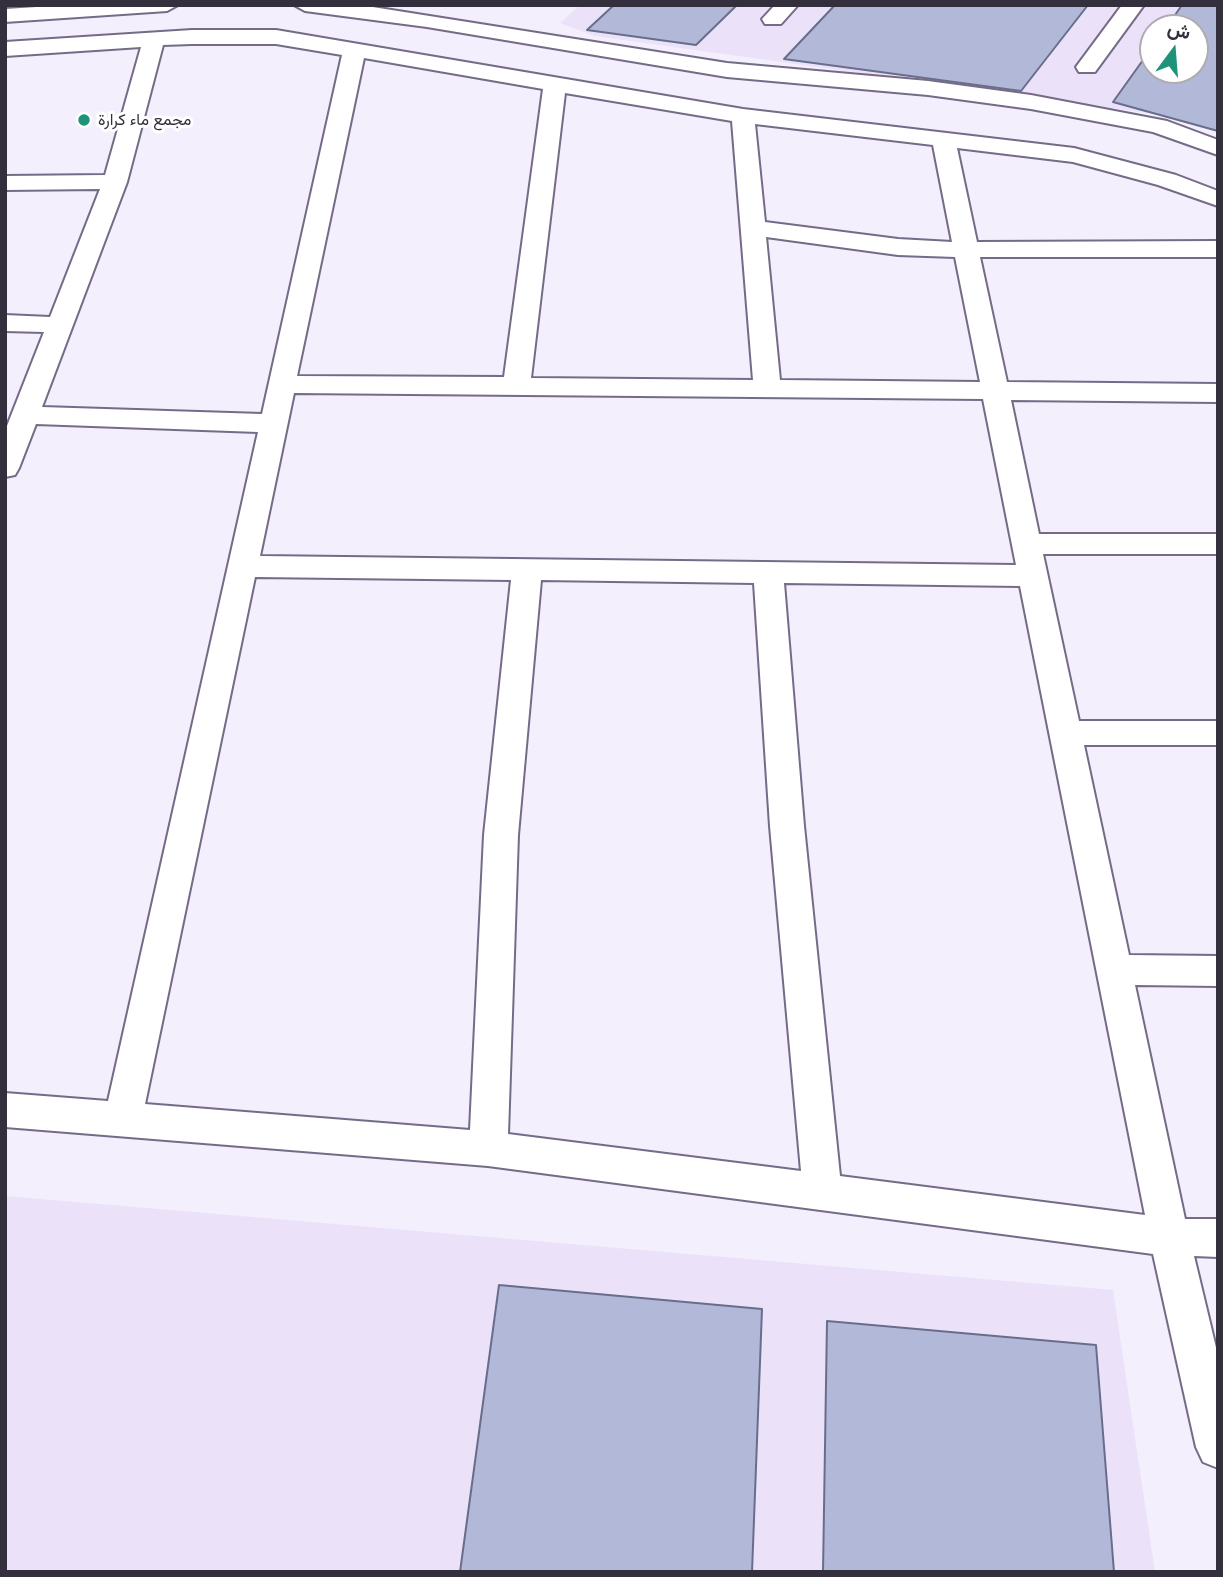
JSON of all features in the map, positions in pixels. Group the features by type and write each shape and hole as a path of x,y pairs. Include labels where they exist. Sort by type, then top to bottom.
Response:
{"street":[{"path":"5,16 167,5"},
{"path":"305,5 427,20 727,70 928,88 1031,102 1159,126 1218,148"},
{"path":"1087,67 1133,5"},
{"path":"5,49 153,39 276,37 743,116 1074,155 1167,180 1218,199"},
{"path":"6,465 115,182 153,39"},
{"path":"122,1118 354,51"},
{"path":"516,387 555,85"},
{"path":"743,116 767,389"},
{"path":"943,138 1169,1237 1218,1447"},
{"path":"5,183 115,182"},
{"path":"753,228 898,247 966,250 1218,248"},
{"path":"5,323 62,325"},
{"path":"282,384 1218,393"},
{"path":"26,415 273,423"},
{"path":"1027,544 1218,544"},
{"path":"242,566 1034,576"},
{"path":"488,1149 501,835 527,571"},
{"path":"768,573 787,826 822,1192"},
{"path":"1065,733 1218,733"},
{"path":"1114,970 1218,971"},
{"path":"5,1110 488,1149 1169,1237 1218,1238"}],"shaded area":[{"path":"580,5 1218,5 1218,130 1176,117 595,36 560,23"},
{"path":"5,1196 1113,1290 1155,1572 5,1572"}],"building":[{"path":"614,5 737,5 696,45 587,30"},
{"path":"835,5 1088,5 1021,91 784,59"},
{"path":"1182,5 1218,5 1218,131 1113,102 1139,66 1139,84 1209,84 1209,14 1176,14"},
{"path":"499,1285 762,1309 752,1572 460,1572"},
{"path":"827,1321 1096,1345 1114,1572 823,1572"}],"place":[{"name":"مجمع ماء كرارة","path":"84,120"}]}
